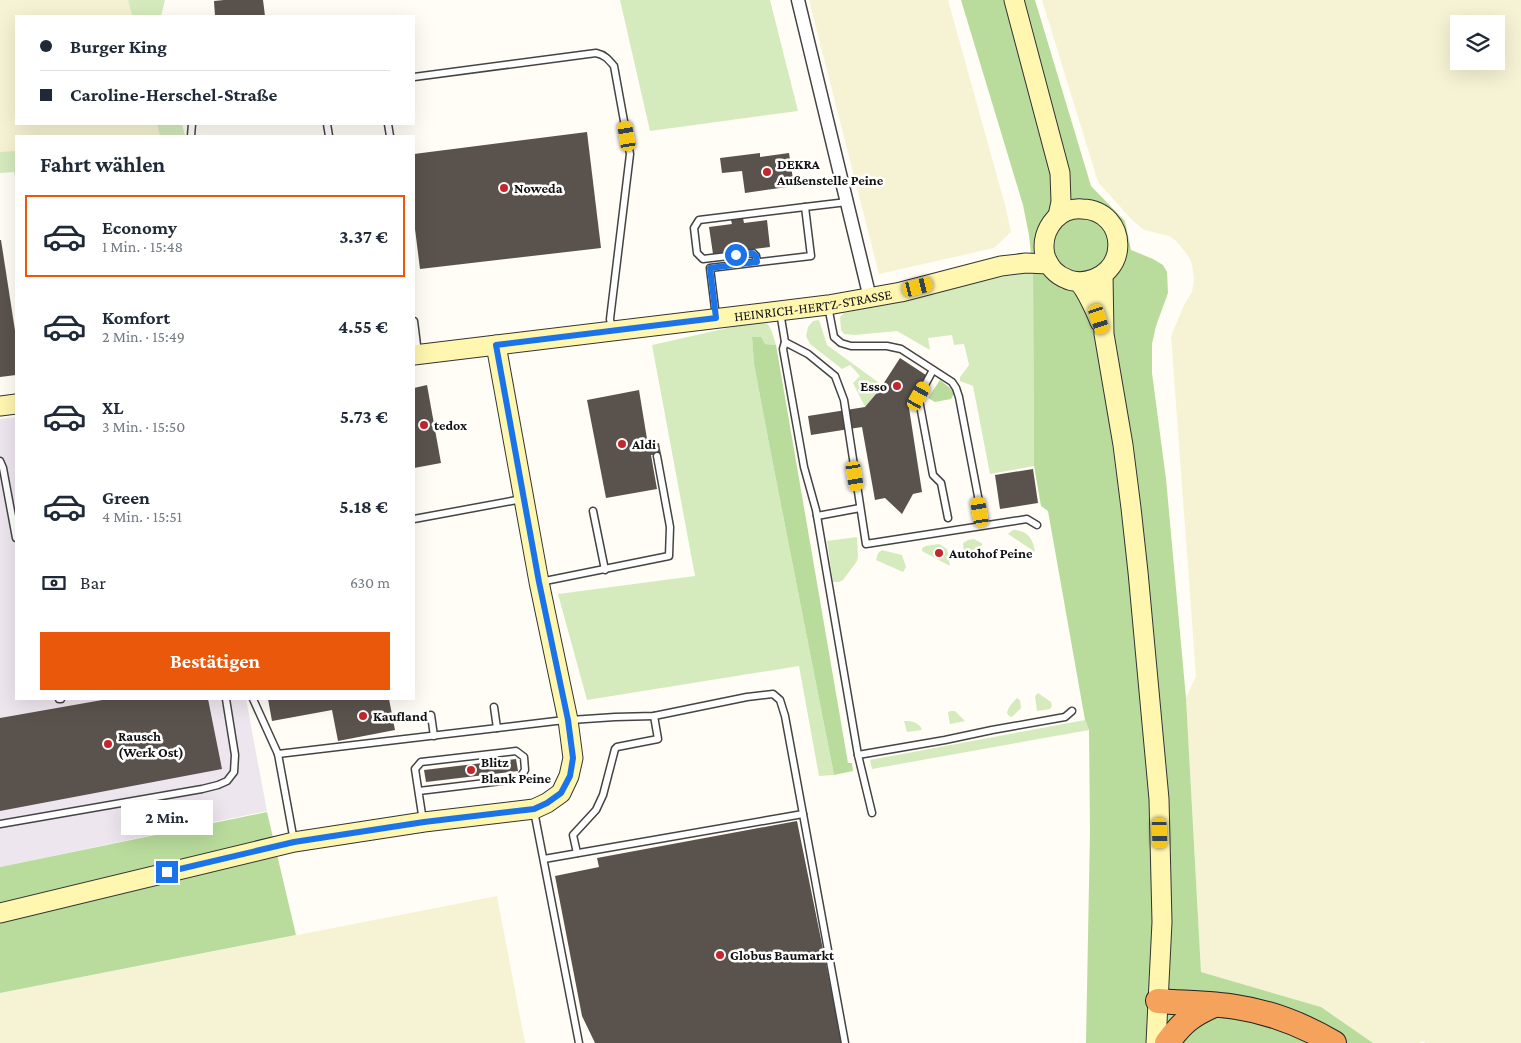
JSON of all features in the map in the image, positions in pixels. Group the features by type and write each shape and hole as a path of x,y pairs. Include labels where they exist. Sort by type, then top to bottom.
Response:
{"highway":[{"path":"1158,1001 1235,1007 1262,1013 1314,1032 1334,1043"},
{"path":"1168,1043 1189,1018 1214,1005"},
{"path":"1281,1020 1304,1043"}],"street":[{"path":"798,0 870,298"},
{"path":"1014,0 1057,159 1061,187 1061,202 1058,216"},
{"path":"1057,159 1068,185 1087,209"},
{"path":"1077,208 1087,209 1105,217 1112,225 1118,244 1117,253 1110,269 1103,275 1095,280 1078,282 1061,277 1055,272 1046,256 1044,238 1049,226 1058,216 1077,208"},
{"name":"HEINRICH-HERTZ-STRASSE","path":"1001,266 1025,254 1044,238"},
{"name":"HEINRICH-HERTZ-STRASSE","path":"416,355 828,305 901,292 1001,266 1026,263 1049,264"},
{"path":"1103,275 1104,334 1131,508 1159,799 1162,922 1156,1043"},
{"path":"1078,282 1092,304 1104,334"},
{"path":"0,914 294,842 424,822 534,809 561,793 570,776 573,758 568,720 539,582 496,345"},
{"path":"0,406 15,404"}],"lane":[{"path":"415,77 596,53 608,58 614,66 630,154 610,319 612,332"},
{"path":"757,262 756,256 752,253 703,259 696,253 694,228 699,220 847,202"},
{"path":"716,318 710,268 811,256 805,207"},
{"path":"828,305 834,337 841,343 851,346 888,346 901,349 952,382 959,397 980,512"},
{"path":"780,311 785,342 783,349 804,467 817,516 858,755 872,813"},
{"path":"415,338 416,355"},
{"path":"785,342 808,354 835,376 844,400 866,544 1027,520 1037,525"},
{"path":"933,370 919,396 919,400 933,475 941,483 948,518"},
{"path":"539,582 669,556 670,527 657,456"},
{"path":"0,461 4,468 15,532"},
{"path":"415,519 523,498"},
{"path":"817,516 860,508"},
{"path":"593,511 605,570"},
{"path":"278,754 568,720 654,716 748,697 773,694 780,700 785,716 845,1043"},
{"path":"0,824 218,786 227,781 234,772 235,755 226,700"},
{"path":"253,700 278,754 294,842"},
{"path":"494,707 497,728"},
{"path":"858,755 1065,717 1072,711"},
{"path":"431,715 434,736"},
{"path":"577,853 573,835 596,810 603,795 615,749 658,739 654,716"},
{"path":"419,791 519,779 525,770 524,757 516,751 421,762 415,769 424,822"},
{"path":"534,809 579,1043"},
{"path":"544,859 803,814"}],"shaded area":[{"path":"0,0 128,0 132,15 15,15 15,125 157,125 160,135 15,135 15,152 0,152"},
{"path":"809,0 948,0 1011,232 994,248 879,274"},
{"path":"1042,0 1521,0 1521,1043 1425,1043 1423,1041 1419,1043 1373,1043 1321,1007 1201,972 1186,698 1196,676 1171,336 1184,305 1192,292 1194,280 1191,261 1176,241 1169,236 1144,230 1132,220 1098,182"},
{"path":"15,417 15,700 246,700 267,811 0,867 0,419"},
{"path":"497,896 525,1043 0,1043 0,993"}],"green space":[{"path":"128,0 165,0 161,15 132,15"},
{"path":"620,0 770,0 798,111 650,131"},
{"path":"961,0 1035,0 1091,186 1125,221 1131,250 1163,265 1167,272 1168,293 1156,326 1152,344 1152,373 1166,479 1186,698 1201,972 1321,1007 1373,1043 1086,1043 1090,831 1089,730 1085,720 1048,511 1041,506 1034,466 1033,273 1029,235 1023,205"},
{"path":"157,125 182,125 185,135 160,135"},
{"path":"15,151 15,178 14,172 0,173 0,152"},
{"path":"1019,273 1033,273 1034,466 990,474 973,386 960,381 960,377 969,365 964,344 954,345 952,335 928,338 930,350 897,331 854,335 844,334 841,330 840,317 844,313"},
{"path":"819,320 827,345 882,385 865,407 853,383 860,376 850,365 842,369 810,344 806,336 808,327 813,321"},
{"path":"750,323 768,324 776,345 764,344 752,337 754,364 834,775 819,776 799,666 587,700 558,594 695,576 652,345"},
{"path":"752,337 761,337 765,344 776,345 848,763 852,763 853,771 834,775 754,364"},
{"path":"940,380 955,392 951,399 935,402 928,398"},
{"path":"1013,530 1026,533 1033,543 1035,552 1008,534"},
{"path":"857,537 857,561 843,580 833,582 827,541"},
{"path":"974,539 983,544 971,559 966,559 963,543"},
{"path":"939,544 947,549 950,566 922,551 922,548 926,546"},
{"path":"882,550 902,555 906,567 903,572 876,560 878,553"},
{"path":"1038,693 1051,702 1052,706 1050,709 1037,711 1035,696"},
{"path":"1017,698 1020,700 1021,708 1012,717 1009,716 1007,713 1008,709"},
{"path":"955,711 965,721 950,724 948,712"},
{"path":"1085,720 1089,730 872,769 870,760"},
{"path":"904,721 915,722 922,730 907,732"},
{"path":"267,812 296,935 0,993 0,867"}],"building":[{"path":"263,0 265,15 215,15 214,1"},
{"name":"Noweda","path":"587,132 601,248 420,269 415,229 415,154"},
{"name":"DEKRA Außenstelle Peine","path":"760,153 760,157 789,153 794,186 745,193 742,171 722,173 720,158"},
{"path":"743,218 744,223 767,220 770,247 746,250 746,252 739,253 739,251 713,254 709,227 732,224 731,220"},
{"path":"1,240 15,331 15,375 0,377"},
{"path":"900,358 929,377 909,408 922,492 913,494 902,514 885,498 875,500 862,427 811,435 808,416 865,407 880,389"},
{"name":"tedox","path":"427,385 441,463 415,468 415,388"},
{"name":"Aldi","path":"639,390 648,445 659,443 661,454 651,455 657,489 606,498 587,400"},
{"path":"1033,469 1038,503 1000,509 995,475"},
{"name":"Rausch (Werk Ost)","path":"102,700 208,700 222,769 0,811 0,718"},
{"name":"Kaufland","path":"268,700 389,700 395,730 338,741 332,710 272,721"},
{"name":"Blitz Blank Peine","path":"516,759 518,771 426,782 424,770"},
{"name":"Globus Baumarkt","path":"797,821 842,1043 595,1043 582,1016 555,876 599,867 597,858"}],"place":[{"name":"DEKRA Außenstelle Peine","path":"767,172"},
{"name":"Noweda","path":"504,188"},
{"name":"Esso","path":"897,386"},
{"name":"tedox","path":"424,425"},
{"name":"Aldi","path":"622,444"},
{"name":"Autohof Peine","path":"939,553"},
{"name":"Kaufland","path":"363,716"},
{"name":"Rausch (Werk Ost)","path":"108,744"},
{"name":"Blitz Blank Peine","path":"471,770"},
{"name":"Globus Baumarkt","path":"720,955"}],"route":[{"path":"167,872 294,842 424,822 534,809 561,793 570,776 573,758 568,720 539,582 496,345 716,318 710,268 757,262 756,256 752,253 736,255"}]}
